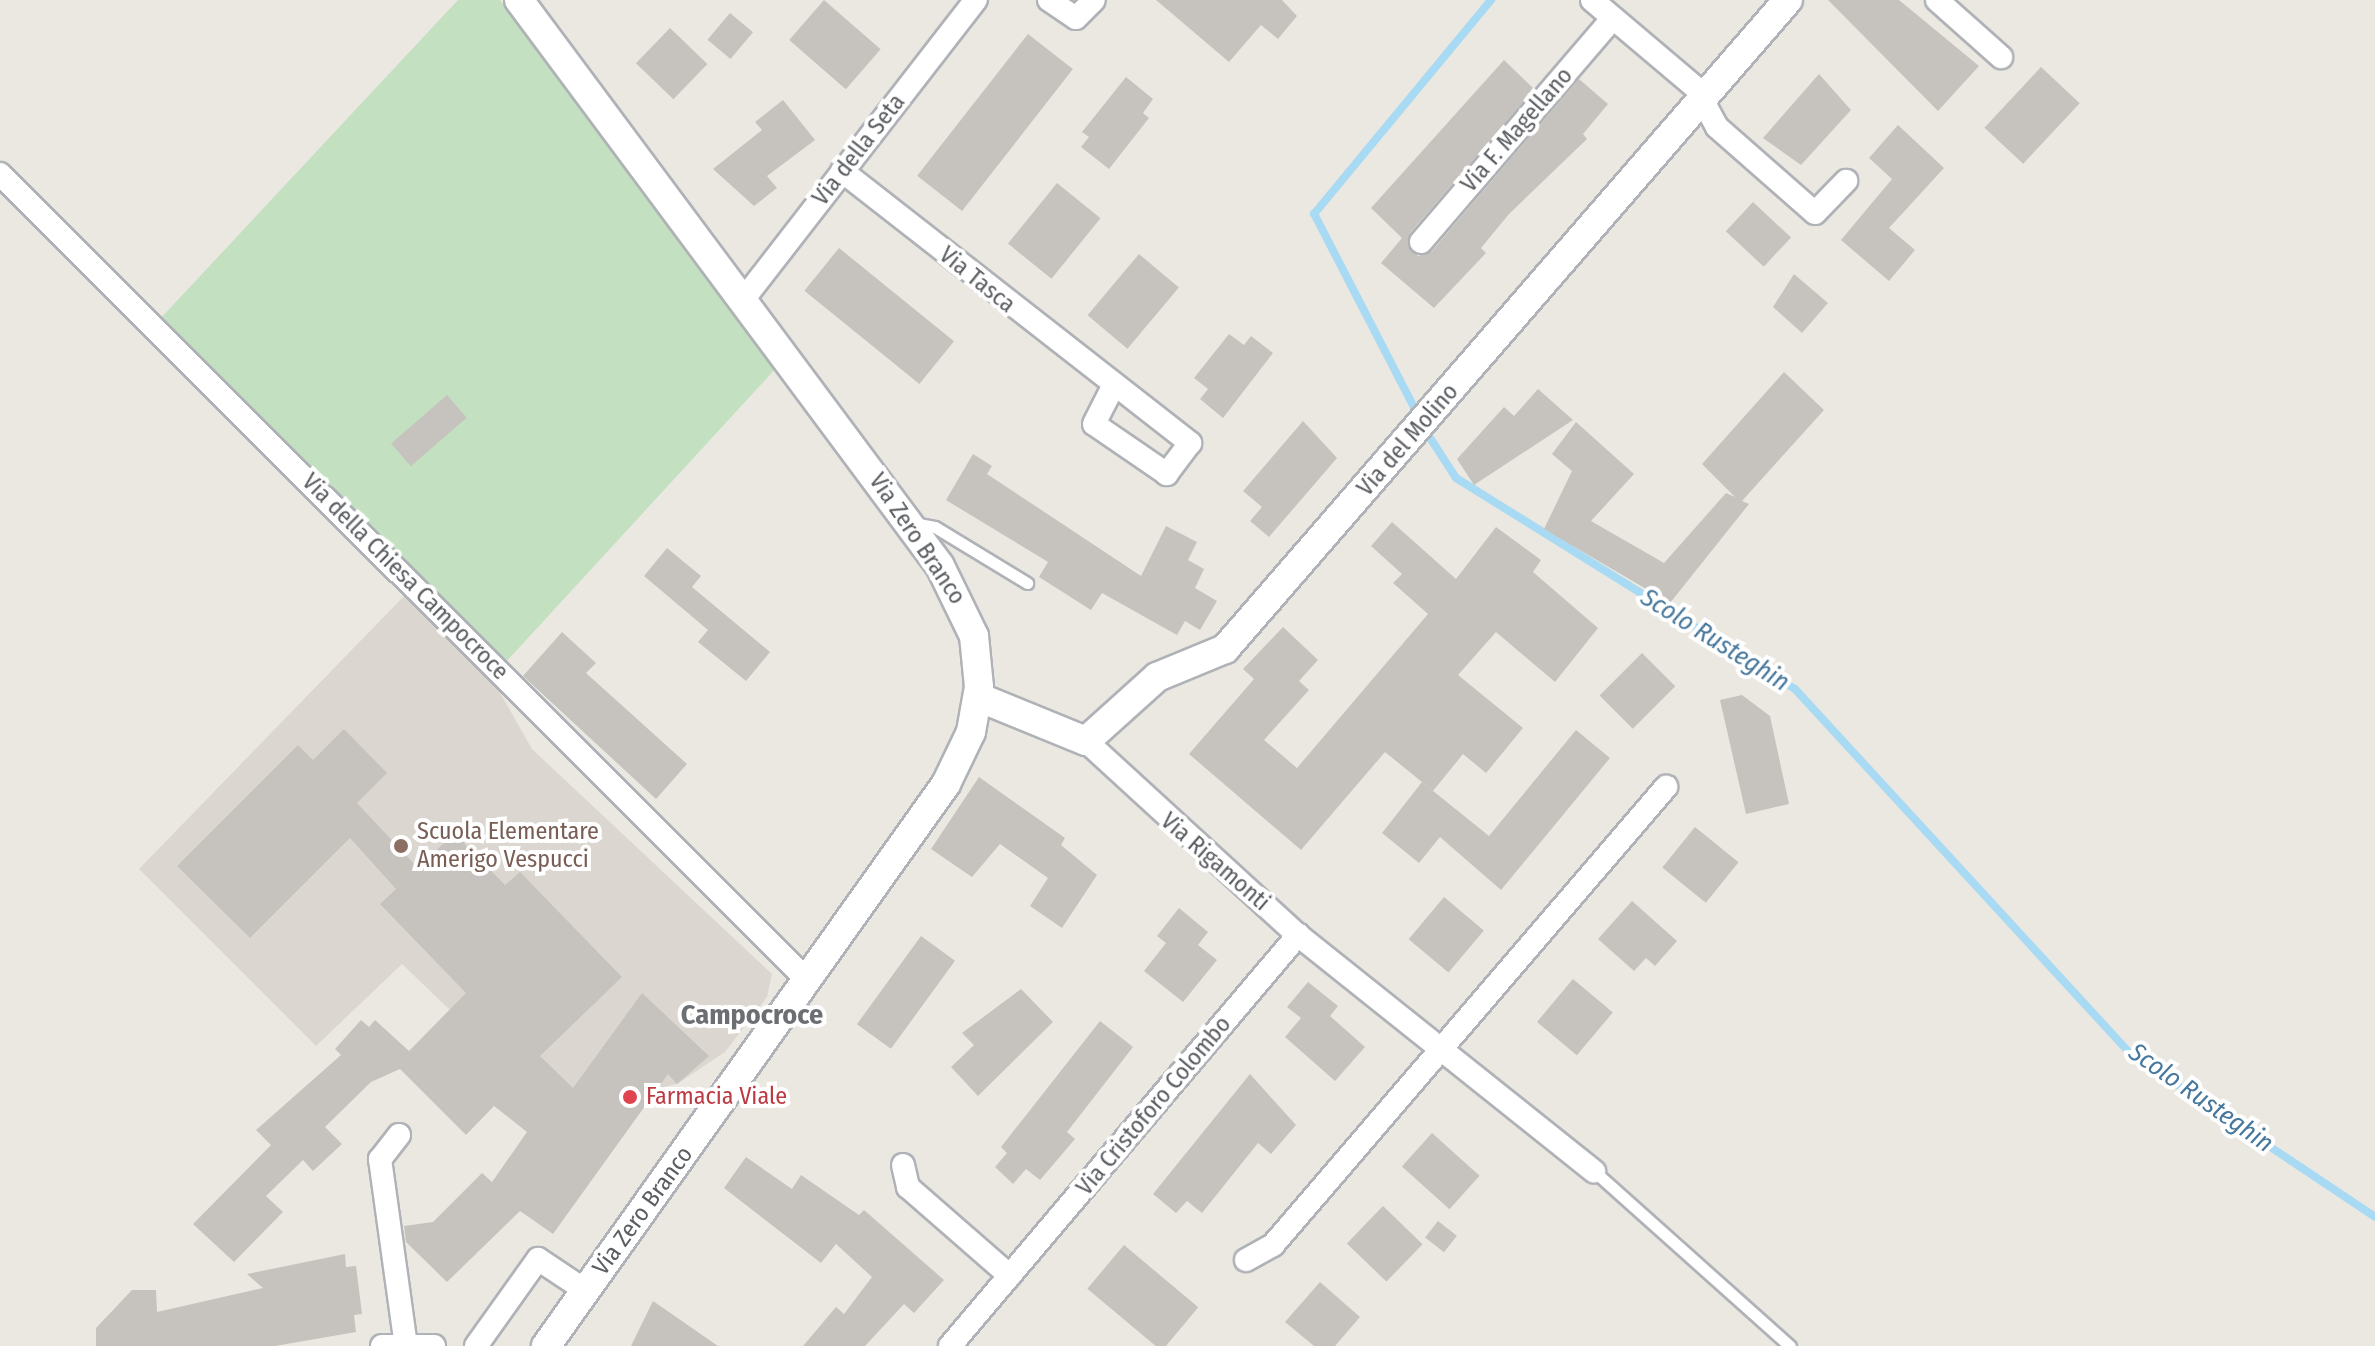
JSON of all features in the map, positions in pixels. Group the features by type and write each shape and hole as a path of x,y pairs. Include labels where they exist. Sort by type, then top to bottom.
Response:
{"street":[{"name":"Via Zero Branco","path":"519,0 911,524 965,612 978,697 965,751 946,784 809,982 546,1346"},
{"name":"Via della Seta","path":"743,300 976,0"},
{"path":"1049,0 1076,18 1094,0"},
{"path":"1592,0 1696,88 1717,127 1815,213 1846,181"},
{"name":"Via del Molino","path":"1086,741 1157,677 1225,649 1788,0"},
{"path":"1937,0 2001,57"},
{"name":"Via F. Magellano","path":"1421,242 1613,18"},
{"name":"Via Tasca","path":"842,171 1112,389"},
{"name":"Via della Chiesa Campocroce","path":"0,174 370,537 809,982"},
{"name":"Via Rigamonti","path":"978,697 1086,741 1298,935 1594,1171"},
{"path":"1246,1260 1273,1245 1442,1052 1666,787"},
{"name":"Via Cristoforo Colombo","path":"950,1346 1298,935"},
{"path":"399,1135 380,1159 405,1340"},
{"path":"903,1165 908,1187 1010,1276"},
{"path":"476,1346 538,1259 586,1291"},
{"path":"382,1346 405,1340 434,1346"}],"lane":[{"path":"911,524 935,527 1027,583"},
{"path":"1594,1171 1790,1346"}],"shaded area":[{"name":"Scuola Elementare Amerigo Vespucci","path":"406,594 498,689 532,749 772,974 767,997 725,1052 677,1084 556,1112 402,964 316,1046 139,869"}],"green space":[{"path":"458,0 500,0 778,366 494,675 393,567 99,290 108,274 159,320"}],"building":[{"path":"824,0 881,49 846,89 789,40"},
{"path":"1156,0 1282,0 1297,16 1278,39 1261,25 1229,62"},
{"path":"1828,0 1899,0 1979,66 1938,111"},
{"path":"730,13 753,32 730,59 708,40"},
{"path":"670,28 707,64 673,99 636,63"},
{"path":"1028,34 1073,69 962,211 917,176"},
{"path":"1504,60 1534,89 1410,233 1408,246 1418,256 1432,251 1579,79 1608,104 1583,134 1587,139 1509,214 1481,248 1486,253 1434,308 1381,263 1402,238 1371,208"},
{"path":"2041,67 2080,103 2023,164 1984,128"},
{"path":"1819,74 1851,110 1801,165 1763,138"},
{"path":"1126,77 1153,99 1143,113 1149,118 1109,169 1081,147 1089,137 1082,132"},
{"path":"783,100 815,140 767,176 777,188 754,206 713,169 762,130 755,122"},
{"path":"1898,125 1944,168 1889,228 1915,250 1889,281 1841,240 1892,179 1869,158"},
{"path":"1057,183 1101,218 1051,279 1008,244"},
{"path":"1753,202 1791,237 1764,267 1726,231"},
{"path":"839,248 954,341 919,384 804,291"},
{"path":"1139,254 1179,287 1127,349 1088,315"},
{"path":"1794,274 1828,303 1802,333 1773,307"},
{"path":"1229,334 1244,345 1251,336 1273,353 1223,418 1200,399 1208,389 1194,378"},
{"path":"1784,372 1824,410 1742,501 1749,504 1670,603 1544,529 1572,471 1552,454 1576,422 1634,474 1591,521 1664,563 1726,493 1735,497 1702,464"},
{"path":"1538,389 1573,420 1474,485 1457,459 1504,407 1514,416"},
{"path":"447,395 467,418 411,466 391,444"},
{"path":"1303,421 1337,458 1269,537 1250,521 1262,507 1243,491"},
{"path":"973,454 992,466 987,474 1141,576 1166,526 1197,542 1188,560 1204,569 1195,588 1217,601 1200,630 1185,621 1177,635 1102,593 1091,610 1039,577 1048,562 946,500"},
{"path":"1392,522 1456,579 1496,527 1541,560 1533,572 1598,628 1555,682 1496,632 1458,675 1523,728 1486,773 1463,754 1433,791 1385,752 1301,850 1189,754 1254,679 1243,669 1283,627 1318,660 1299,681 1309,690 1264,740 1297,768 1428,614 1393,583 1402,574 1371,546"},
{"path":"667,548 701,576 692,587 770,652 746,681 698,642 708,630 644,576"},
{"path":"562,632 596,663 586,673 687,764 656,799 523,676"},
{"path":"1642,653 1675,686 1633,729 1600,695"},
{"path":"1742,695 1770,716 1789,804 1746,814 1720,700"},
{"path":"344,729 387,773 357,803 418,868 454,833 505,885 520,872 622,977 540,1056 573,1088 642,993 709,1056 677,1084 668,1074 553,1234 520,1211 447,1282 406,1242 404,1226 433,1222 482,1173 492,1182 527,1132 494,1106 466,1135 400,1069 371,1082 325,1127 342,1144 313,1171 303,1160 266,1196 283,1212 234,1262 193,1224 271,1145 256,1130 341,1055 335,1049 361,1020 369,1027 375,1020 409,1051 466,993 380,904 396,889 350,838 250,938 177,866 298,745 313,760"},
{"path":"1576,730 1610,758 1501,890 1440,837 1419,863 1382,833 1422,782 1489,836"},
{"path":"979,777 1065,838 1061,845 1097,875 1062,928 1030,906 1048,878 1000,844 972,877 931,849"},
{"path":"1695,827 1739,862 1706,903 1662,867"},
{"path":"1444,897 1484,930 1448,973 1409,939"},
{"path":"1632,901 1677,941 1655,966 1646,958 1634,971 1598,939"},
{"path":"1179,908 1208,932 1198,945 1217,960 1183,1002 1144,971 1166,943 1157,936"},
{"path":"921,936 955,961 891,1049 857,1024"},
{"path":"1573,979 1613,1012 1577,1055 1537,1022"},
{"path":"1308,982 1338,1006 1330,1016 1365,1047 1335,1081 1285,1037 1301,1018 1287,1007"},
{"path":"1021,989 1053,1022 978,1096 951,1067 974,1045 962,1033"},
{"path":"1100,1021 1133,1047 1067,1132 1075,1139 1040,1180 1026,1169 1013,1184 995,1167 1007,1153 1001,1147"},
{"path":"1250,1074 1296,1125 1271,1154 1258,1143 1202,1213 1187,1201 1176,1213 1153,1194"},
{"path":"1432,1133 1480,1176 1449,1209 1402,1166"},
{"path":"746,1157 792,1189 801,1175 859,1215 864,1210 944,1280 914,1313 904,1304 865,1346 803,1346 836,1307 844,1314 872,1277 836,1244 821,1263 724,1188"},
{"path":"1383,1206 1423,1244 1386,1282 1347,1243"},
{"path":"1438,1221 1457,1236 1444,1252 1425,1238"},
{"path":"1124,1245 1198,1307 1166,1346 1156,1346 1087,1289"},
{"path":"345,1254 346,1267 356,1266 362,1314 354,1315 356,1332 275,1346 96,1346 96,1328 132,1290 156,1290 157,1312 263,1288 247,1274"},
{"path":"1320,1282 1360,1317 1335,1346 1314,1346 1285,1322"},
{"path":"653,1301 718,1346 631,1346"}],"waterway":[{"name":"Scolo Rusteghin","path":"1419,417 1314,214 1491,0"},
{"name":"Scolo Rusteghin","path":"1425,430 1456,478 1795,689 2131,1054 2375,1217"}],"place":[{"name":"Scuola Elementare Amerigo Vespucci","path":"401,846"},
{"name":"Farmacia Viale","path":"630,1097"}],"district":[{"name":"Campocroce","path":"752,1015"}]}
